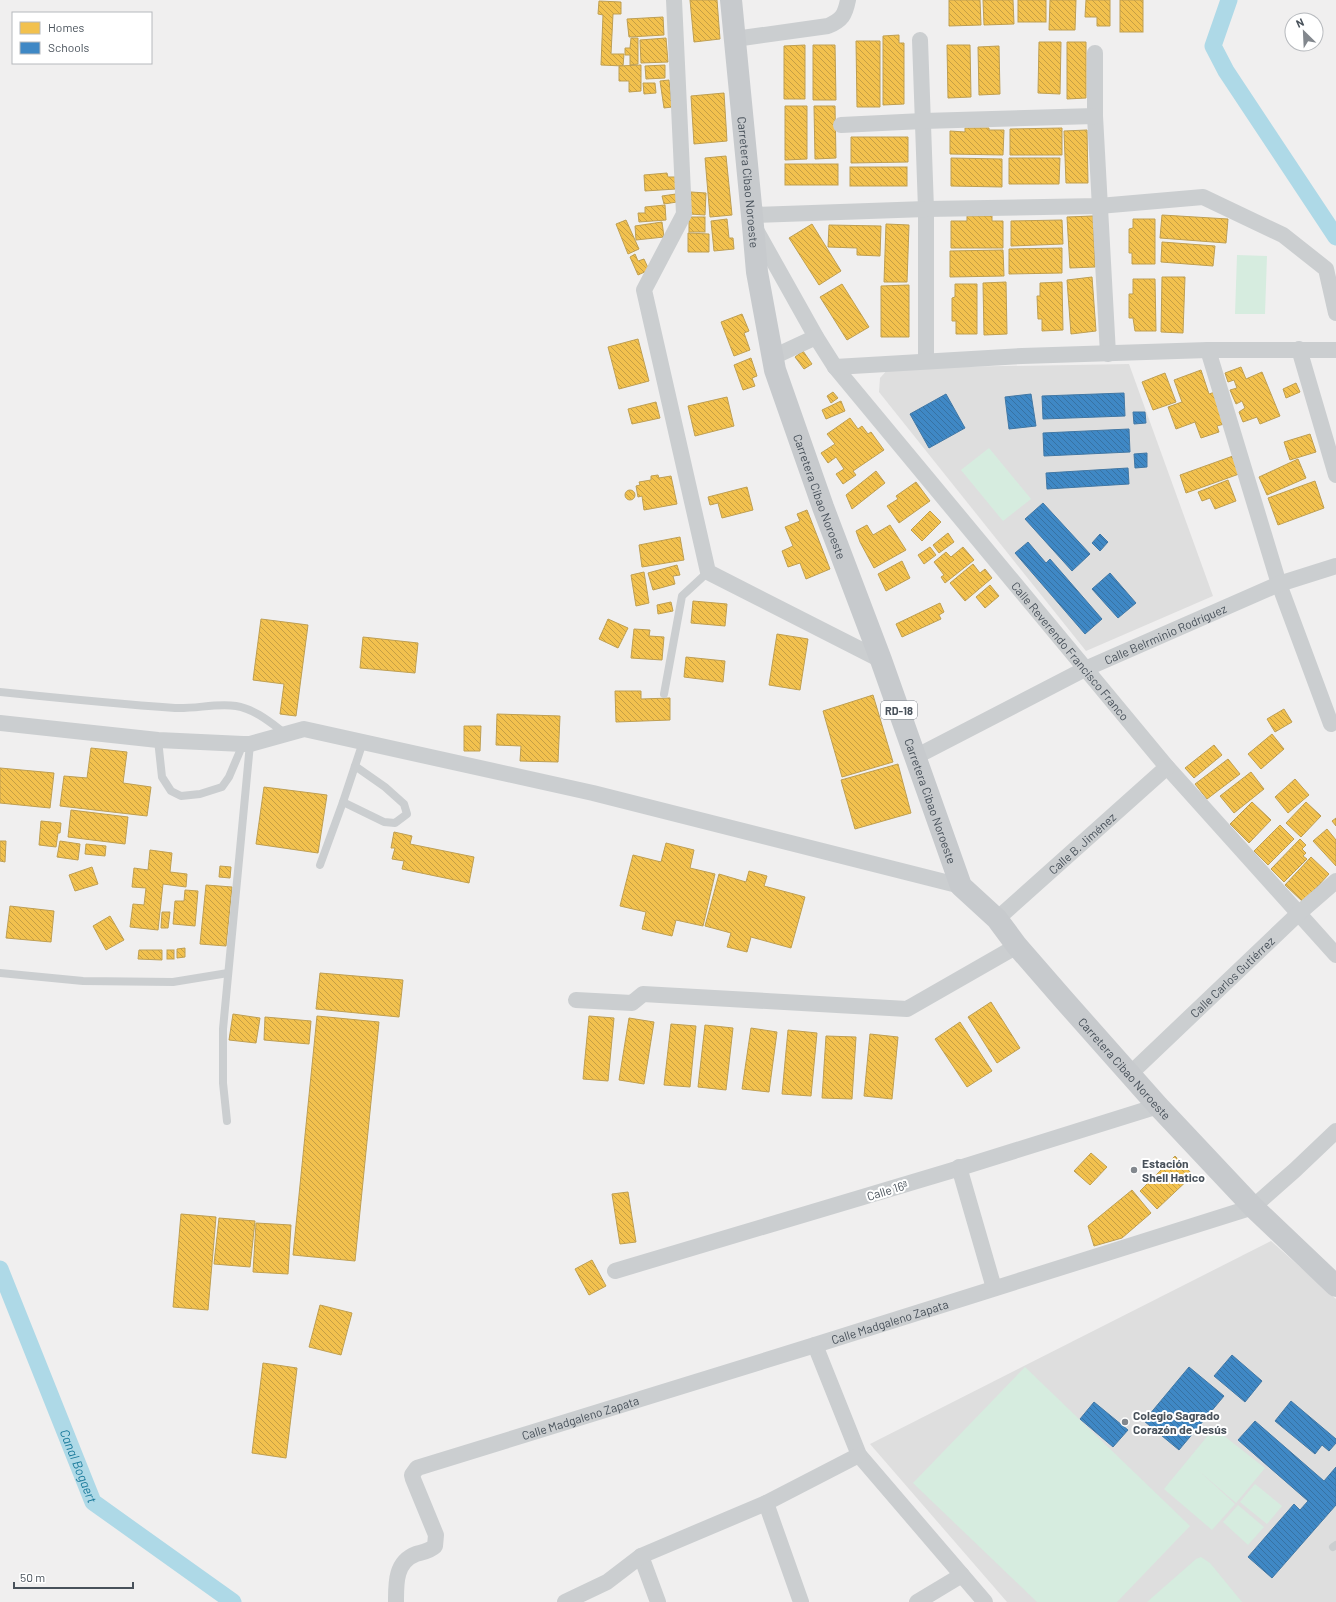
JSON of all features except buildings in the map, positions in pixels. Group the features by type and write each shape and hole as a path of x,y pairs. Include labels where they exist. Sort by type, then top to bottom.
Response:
{"main road":[{"name":"Carretera Cibao Noroeste","path":"731,0 757,272 775,370 820,500 881,660 961,886 997,919 1017,946 1158,1106 1253,1207 1336,1286"}],"street":[{"path":"674,0 684,214 644,290 708,572 881,660"},
{"path":"735,39 828,26 839,21 846,11 848,0"},
{"path":"920,40 926,209 926,361"},
{"path":"1095,53 1095,116 1108,354"},
{"path":"841,125 1095,116"},
{"path":"753,221 926,209 1099,206 1203,197 1283,235 1326,270 1336,313"},
{"name":"Calle Reverendo Francisco Franco","path":"753,221 816,337 835,367 1167,767 1336,955"},
{"path":"773,357 816,337"},
{"path":"1299,349 1336,475"},
{"path":"1208,350 1279,584 1331,724"},
{"path":"835,367 926,361 1208,350 1336,350"},
{"name":"Calle Belrminio Rodríguez","path":"915,757 1085,669 1279,584 1336,566"},
{"path":"0,723 158,740 246,744 304,729 593,793 961,886"},
{"name":"Calle B. Jiménez","path":"997,919 1167,767"},
{"name":"Calle Carlos Gutiérrez","path":"1130,1074 1298,914 1336,881"},
{"path":"576,1000 632,1003 643,994 907,1008 1017,946"},
{"name":"Calle 16ª","path":"615,1271 959,1168 1158,1106"},
{"name":"Calle Madgaleno Zapata","path":"396,1602 396,1582 403,1562 411,1556 432,1550 435,1546 436,1535 412,1479 412,1475 417,1468 1253,1207 1336,1131"},
{"path":"959,1168 994,1288"},
{"path":"815,1345 859,1455 986,1602"},
{"path":"565,1602 607,1582 642,1556 766,1503 859,1455"},
{"path":"766,1503 796,1601"},
{"path":"642,1556 658,1602"},
{"path":"917,1602 962,1575"}],"lane":[{"path":"664,694 682,596 708,572"},
{"path":"0,692 178,708 237,706 258,714 286,734"},
{"path":"158,740 162,777 171,791 181,796 200,794 222,787 229,777 246,744"},
{"path":"320,865 363,742"},
{"path":"227,1121 223,1083 223,1042 246,744"},
{"path":"343,802 384,822 395,823 407,814 404,804 386,787 355,766"},
{"path":"0,973 83,981 173,982 228,973"}],"shaded area":[{"path":"1129,364 1213,596 1086,651 879,392 880,378 889,368"},
{"name":"Colegio Sagrado Corazón de Jesús","path":"1271,1241 1336,1299 1336,1602 1007,1602 870,1444"}],"green space":[{"path":"1237,255 1267,256 1265,314 1235,314"},
{"path":"989,448 1031,499 1003,521 961,470"},
{"path":"1025,1367 1190,1526 1117,1602 1037,1602 913,1483"},
{"path":"1214,1428 1265,1468 1236,1503 1198,1470 1235,1504 1212,1530 1164,1489"},
{"path":"1255,1484 1282,1506 1267,1524 1240,1502"},
{"path":"1238,1505 1264,1527 1248,1545 1223,1522"},
{"path":"1201,1557 1210,1563 1242,1602 1147,1602 1196,1559"}],"waterway":[{"path":"1229,0 1213,46 1226,71 1336,237"},
{"name":"Canal Bogaert","path":"0,1269 93,1502 233,1602"}],"place":[{"name":"Estación Shell Hatico","path":"1134,1170"},
{"name":"Colegio Sagrado Corazón de Jesús","path":"1125,1422"}]}
